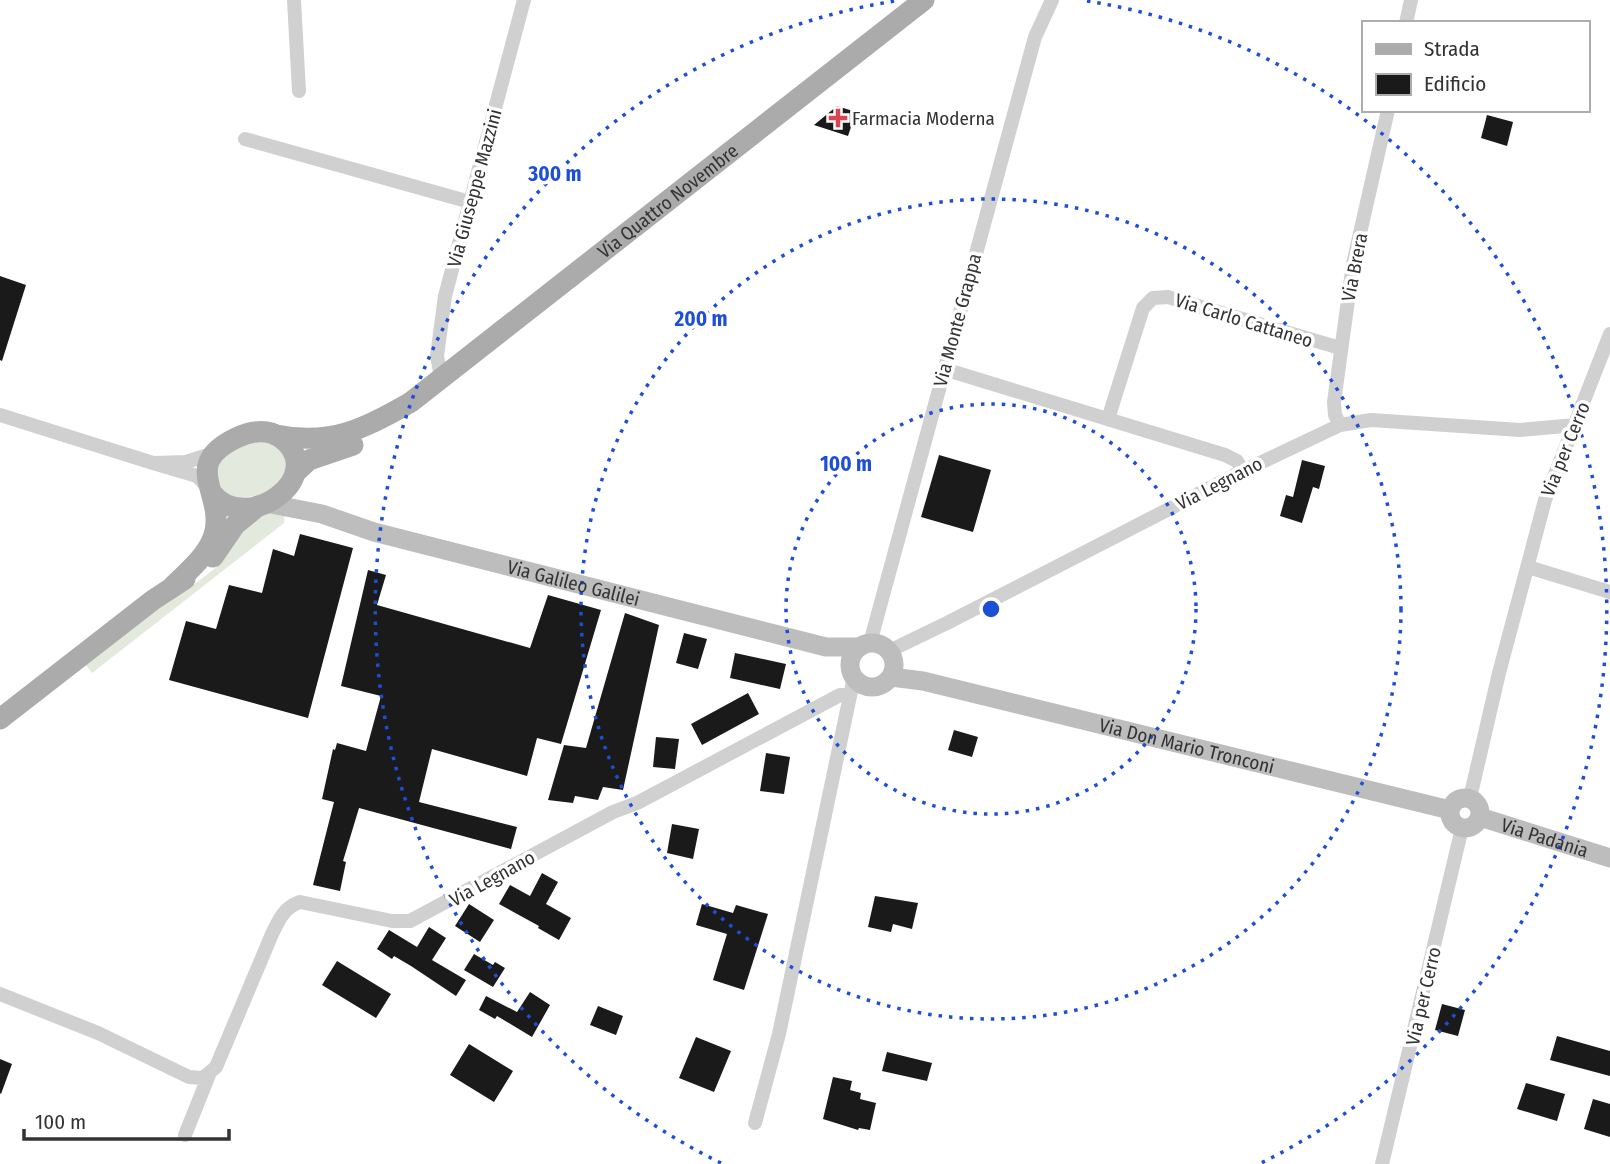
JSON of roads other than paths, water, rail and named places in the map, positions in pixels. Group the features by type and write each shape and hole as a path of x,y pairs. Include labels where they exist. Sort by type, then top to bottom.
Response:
{"main road":[{"name":"Via Quattro Novembre","path":"295,474 309,460 371,438 395,420 411,402 441,377 924,0"},
{"name":"Via Quattro Novembre","path":"276,435 326,439 366,428 411,402"},
{"path":"0,719 173,586 206,564 223,545 235,525 255,508 282,494 295,474 294,453 285,441 263,431 249,433 222,446 211,458 206,472 216,517 214,534 201,558 173,586"},
{"path":"210,491 220,502 235,508 252,508 266,503"}],"street":[{"path":"294,0 299,91"},
{"name":"Via Giuseppe Mazzini","path":"441,377 437,356 440,319 524,0"},
{"name":"Via Monte Grappa","path":"865,645 1035,37 1052,0"},
{"path":"1406,21 1411,0"},
{"name":"Via Brera","path":"1340,425 1335,415 1334,402 1340,348 1353,264 1388,112"},
{"path":"245,139 470,202"},
{"name":"Via Carlo Cattaneo","path":"1108,419 1143,308 1153,298 1168,297 1340,348"},
{"name":"Via per Cerro","path":"1471,798 1499,673 1545,500 1610,334"},
{"path":"944,369 1226,455 1237,461 1243,471"},
{"path":"0,415 197,476 210,491"},
{"name":"Via Legnano","path":"891,663 960,617 1243,471 1340,425 1371,420 1520,430 1576,425"},
{"path":"153,463 186,462 216,453"},
{"name":"Via Galileo Galilei","path":"295,474 299,497 322,514"},
{"name":"Via Galileo Galilei","path":"266,503 322,514 374,531 826,647 865,645"},
{"path":"1528,567 1610,592"},
{"path":"755,1123 779,1034 851,679 852,658 865,645 880,645 891,663 886,682 872,687 851,679"},
{"name":"Via Galileo Galilei","path":"826,647 851,679"},
{"name":"Via Don Mario Tronconi","path":"891,663 923,681 1450,810"},
{"name":"Via Legnano","path":"185,1135 272,934 290,905 300,902 392,921 410,921 840,695 851,679"},
{"path":"1471,798 1478,804 1480,817 1475,825 1462,828 1451,819 1450,810 1458,799 1471,798"},
{"name":"Via Padania","path":"1480,817 1610,858"},
{"name":"Via per Cerro","path":"1382,1164 1462,828"},
{"path":"0,993 99,1033 189,1077 203,1079 209,1075"}],"place":[{"name":"Farmacia Moderna","path":"838,118"}]}
